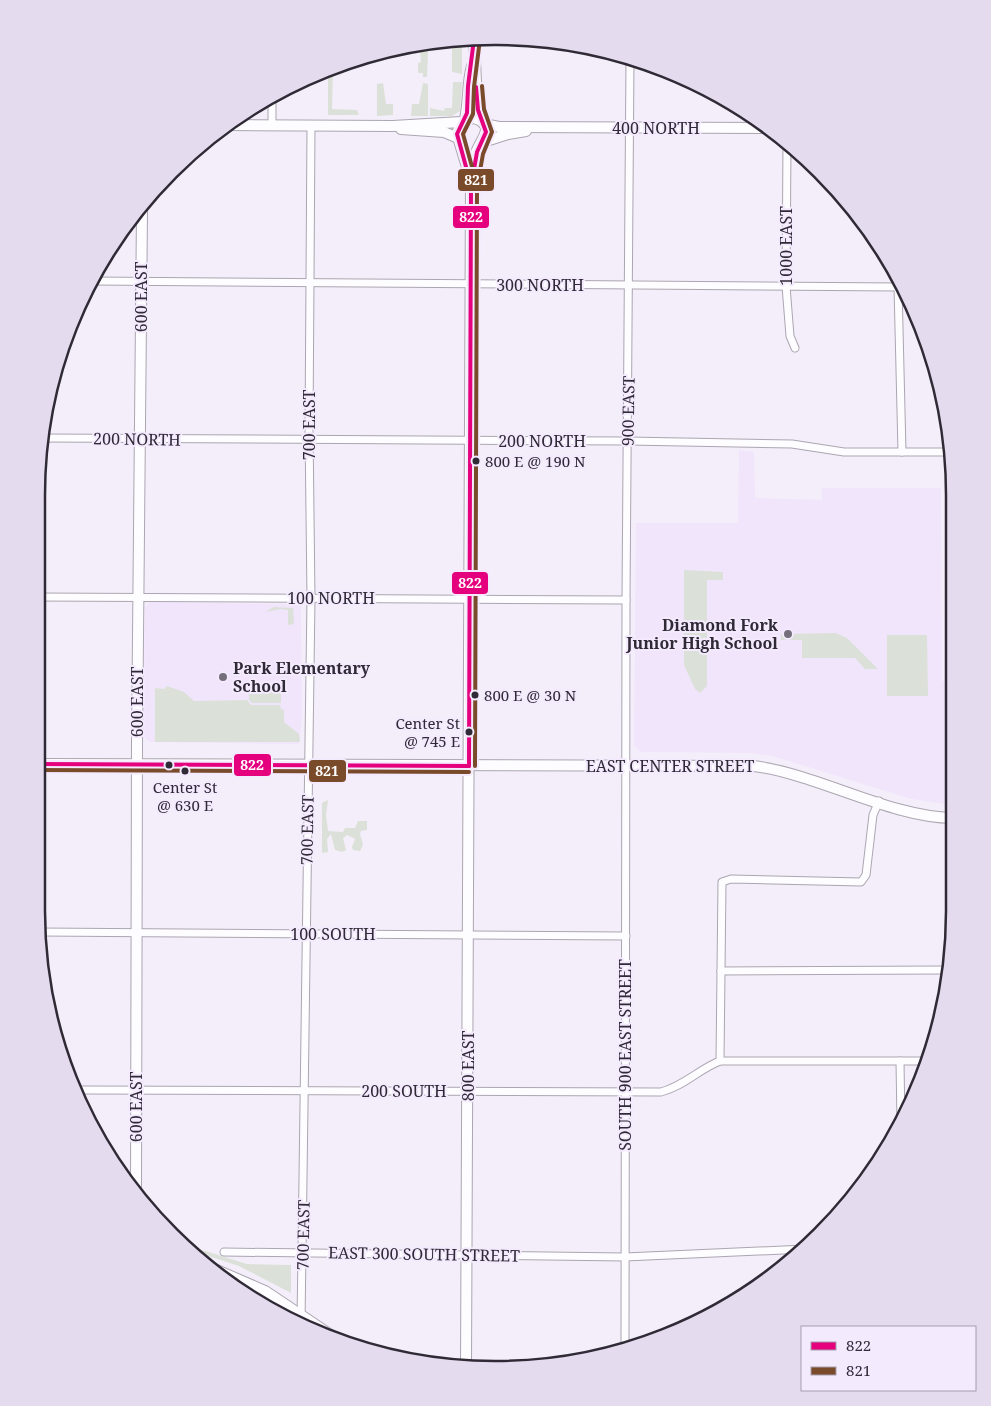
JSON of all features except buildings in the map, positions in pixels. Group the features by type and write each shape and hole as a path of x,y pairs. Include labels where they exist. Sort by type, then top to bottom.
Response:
{"street":[{"path":"471,185 477,152 486,132 477,104 473,63 474,46"},
{"path":"471,185 457,130 468,105 468,79 473,63"},
{"name":"900 EAST","path":"626,765 630,66"},
{"path":"272,104 272,126"},
{"path":"238,126 393,126 473,118 499,127 542,128"},
{"name":"700 EAST","path":"301,1317 304,1252 307,765 311,598 309,283 311,126"},
{"path":"393,126 402,130 444,132 471,147 508,134 542,128"},
{"name":"400 NORTH","path":"542,128 756,128"},
{"name":"1000 EAST","path":"787,152 786,286 790,336 796,348"},
{"name":"800 EAST","path":"466,1360 471,185"},
{"name":"600 EAST","path":"136,1182 138,597 142,216"},
{"name":"300 NORTH","path":"99,281 630,286 895,286"},
{"name":"300 NORTH","path":"898,293 902,452"},
{"name":"200 NORTH","path":"49,438 470,441 628,440 792,444 844,452 944,452"},
{"name":"100 NORTH","path":"45,597 626,600"},
{"name":"EAST CENTER STREET","path":"45,764 761,767 790,773 916,813 946,817"},
{"name":"SOUTH 900 EAST STREET","path":"625,1342 626,765"},
{"path":"879,801 873,815 864,881 852,883 731,879 722,882 720,1061 920,1062"},
{"name":"100 SOUTH","path":"46,932 626,936"},
{"path":"721,971 942,970"},
{"name":"200 SOUTH","path":"82,1090 625,1092 667,1090 685,1082 708,1066 720,1061"},
{"path":"900,1062 901,1108"},
{"name":"EAST 300 SOUTH STREET","path":"224,1252 624,1257 792,1250"},
{"path":"233,1276 252,1284 298,1316"}],"shaded area":[{"path":"462,46 462,74 452,72 452,47"},
{"path":"428,51 427,77 423,77 423,73 418,73 418,63 421,62 420,52"},
{"path":"333,75 332,109 357,110 359,115 328,115 328,77"},
{"path":"453,82 462,82 460,111 452,116 430,116 430,108 444,111 445,108 452,108"},
{"path":"383,83 386,104 393,104 393,115 377,116 377,84"},
{"path":"423,83 428,84 428,116 411,116 412,104 419,104"},
{"name":"Diamond Fork Junior High School","path":"739,450 754,452 755,498 822,500 822,488 941,488 942,681 946,681 946,804 911,799 773,756 749,753 641,752 634,746 636,523 738,523"},
{"path":"684,570 723,572 723,580 707,580 707,686 700,693 695,689 684,665"},
{"name":"Park Elementary School","path":"150,602 294,604 301,606 302,718 299,744 149,742 143,736 145,607"},
{"path":"274,607 293,608 294,624 288,625 288,610 281,609 265,612"},
{"path":"836,633 847,638 878,669 865,669 855,658 802,658 802,640 781,640 781,634"},
{"path":"887,635 927,635 928,696 887,696"},
{"path":"167,686 184,692 194,701 247,700 251,705 280,705 281,709 284,710 284,722 299,734 300,742 155,742 155,688 164,689"},
{"path":"252,687 281,687 281,703 252,703 249,700 249,690"},
{"path":"328,800 326,815 328,831 343,832 345,828 355,828 358,821 367,821 367,830 361,831 360,834 363,845 360,851 353,850 352,847 355,839 347,835 343,838 346,850 342,852 335,850 331,834 327,839 328,852 322,853 322,803"},
{"path":"198,1249 247,1264 291,1265 291,1293 239,1266 205,1255"}],"transit line":[{"name":"822","path":"469,766 471,185 457,134 467,113 473,46"},
{"name":"821","path":"475,766 477,185 463,134 473,114 479,46"},
{"name":"821","path":"478,182 483,154 492,132 484,109 482,86"},
{"name":"822","path":"472,181 477,152 486,132 478,110 476,87"},
{"name":"822","path":"45,764 469,766"},
{"name":"821","path":"45,770 469,772"}],"place":[{"name":"800 E @ 190 N","path":"476,461"},
{"name":"Diamond Fork Junior High School","path":"788,634"},
{"name":"Park Elementary School","path":"223,677"},
{"name":"800 E @ 30 N","path":"475,695"},
{"name":"Center St @ 745 E","path":"469,732"},
{"name":"Center St @ 630 E","path":"185,771"}]}
